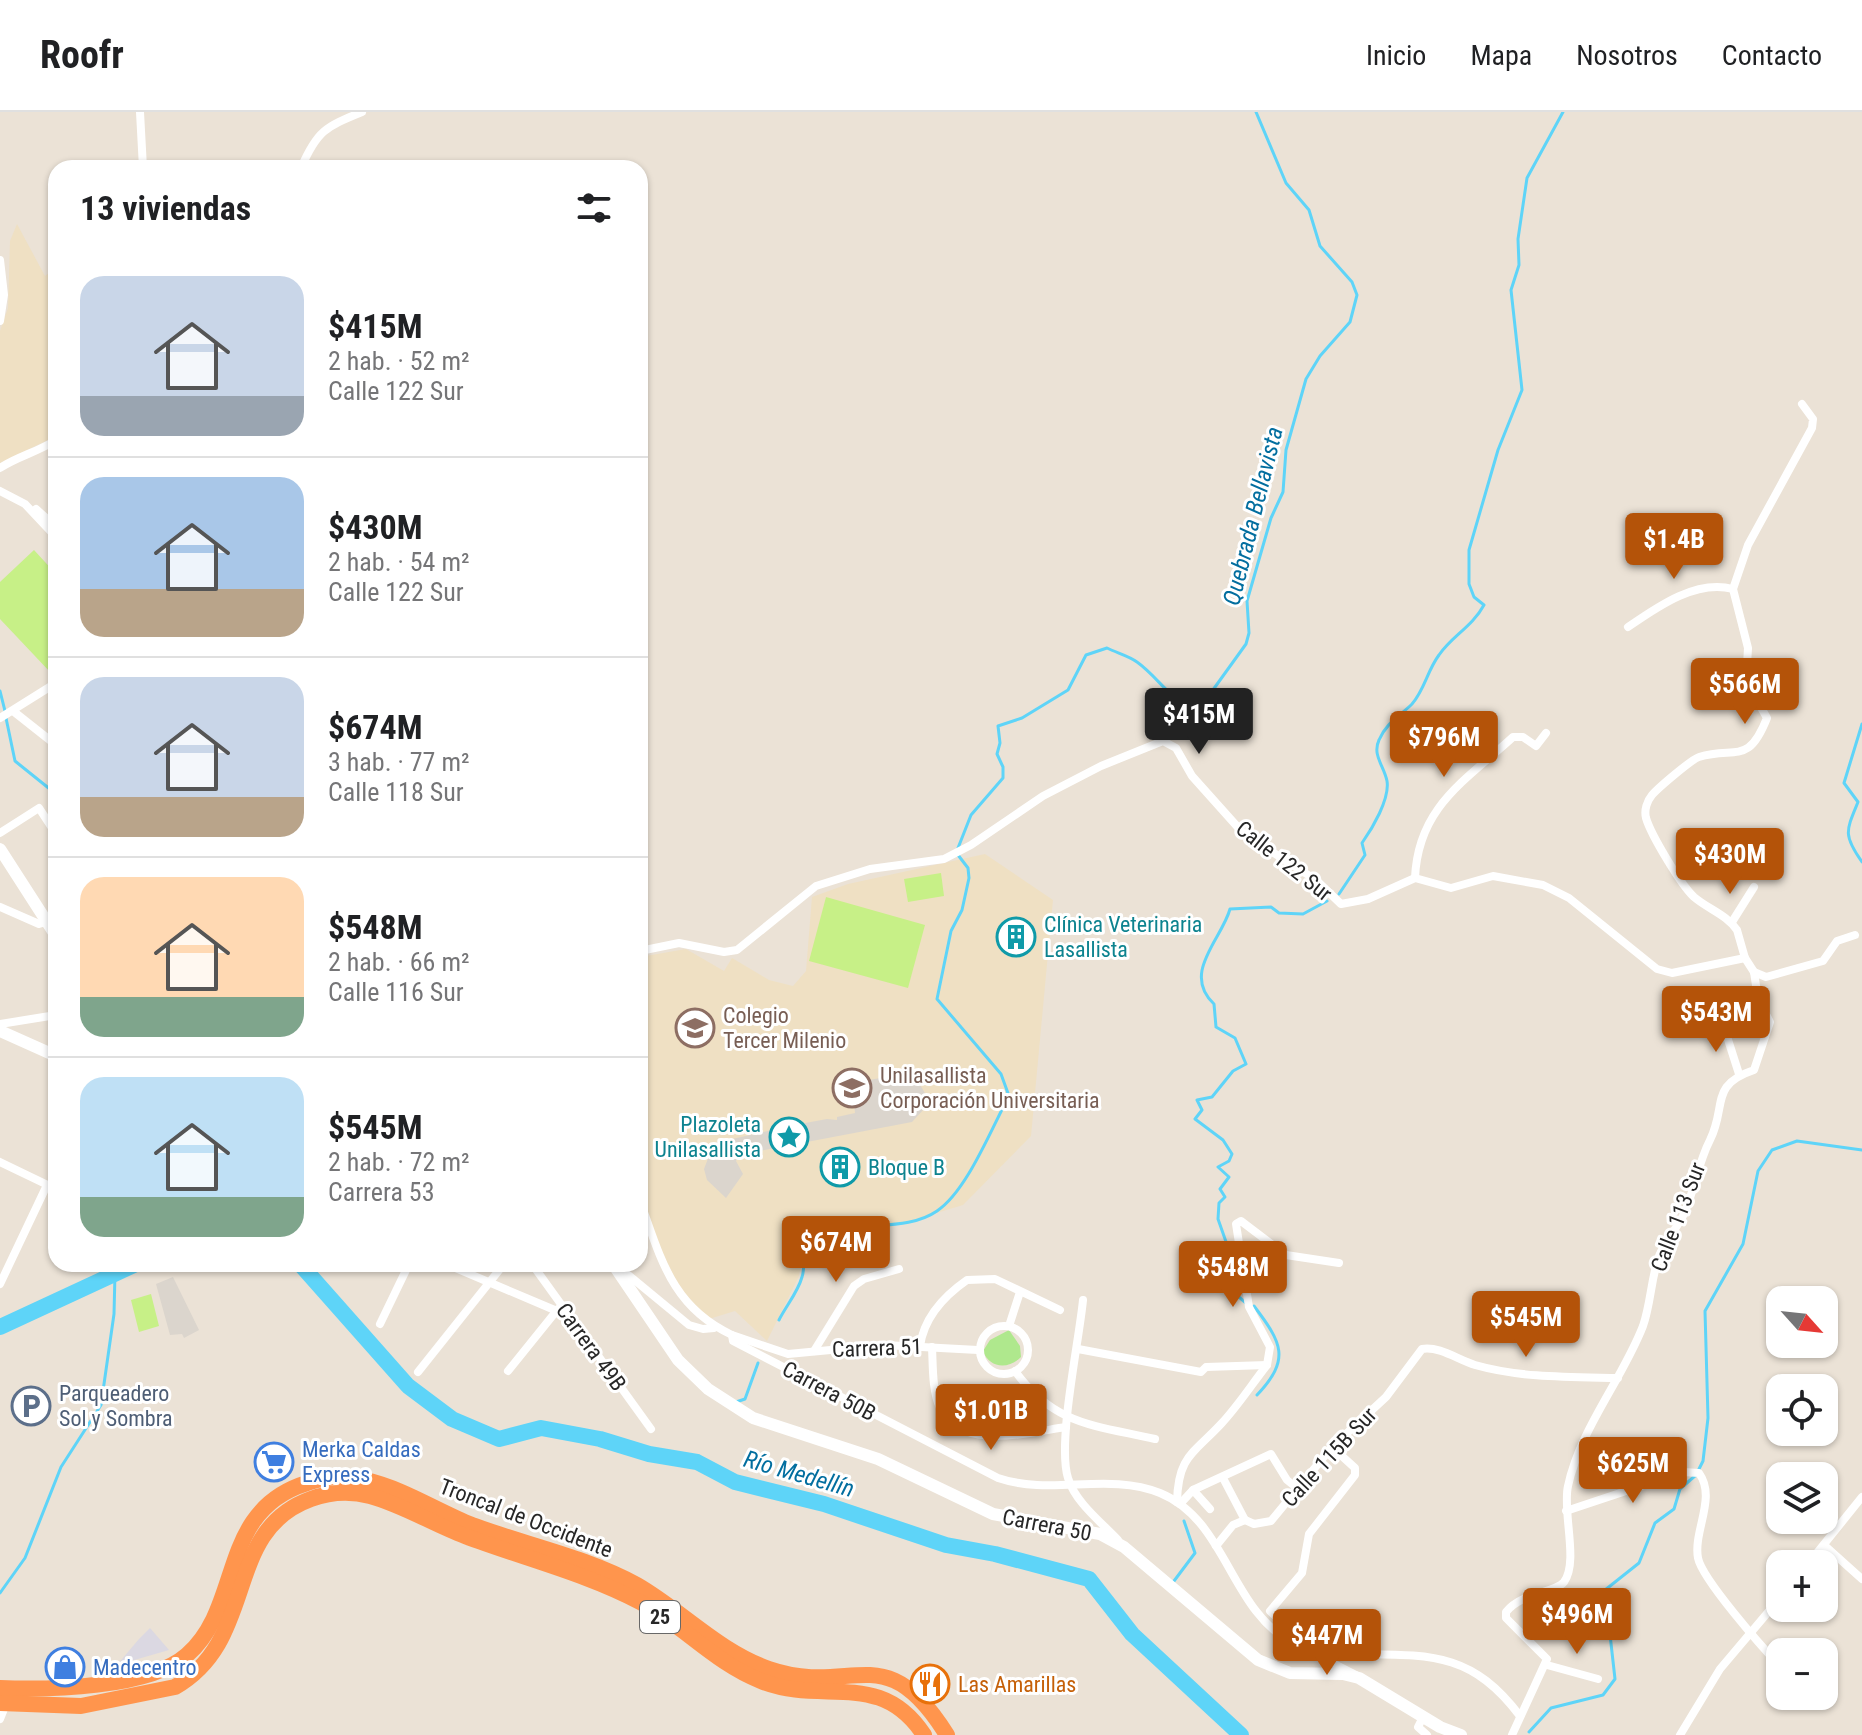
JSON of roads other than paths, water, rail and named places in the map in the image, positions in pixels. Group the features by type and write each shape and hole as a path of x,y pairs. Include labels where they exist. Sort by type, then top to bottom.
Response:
{"highway":[{"name":"Troncal de Occidente","path":"1,1704 49,1689 88,1685 172,1665 193,1649 206,1630 243,1534 271,1502 299,1485 330,1478 357,1478 626,1579 733,1653 768,1669 816,1676 872,1673 895,1680 923,1699 947,1735"},
{"name":"Troncal de Occidente","path":"1,1704 58,1708 101,1704 175,1687 188,1680 220,1644 251,1559 270,1527 288,1510 310,1499 347,1493 383,1501 449,1530 643,1603 726,1664 763,1682 796,1691 857,1691 882,1697 906,1712 924,1735"}],"main road":[{"path":"0,849 48,915"},
{"path":"0,1031 48,1052"},
{"name":"Carrera 50","path":"618,1272 678,1360 708,1389 753,1418 878,1459 993,1514 1100,1534 1124,1547 1258,1660 1290,1673 1343,1674 1364,1681 1423,1717 1461,1735"}],"street":[{"path":"140,112 143,160"},
{"path":"304,160 312,141 326,126 362,112"},
{"path":"0,260 4,295 0,321"},
{"path":"1754,887 1732,922 1689,891 1656,836 1645,811 1649,798 1660,786 1694,759 1744,750 1763,728 1765,709 1746,681 1748,648 1733,589 1748,545 1812,428 1813,419 1802,404"},
{"path":"0,468 48,444"},
{"path":"0,489 12,490 48,520"},
{"path":"0,489 25,504 48,528"},
{"path":"1628,627 1669,599 1716,587 1733,589"},
{"path":"0,718 48,688"},
{"path":"12,712 48,739"},
{"path":"1546,733 1538,746 1523,737 1513,737 1433,812 1416,857 1415,878 1451,888 1493,876 1543,885 1569,898 1657,969 1672,973 1745,958"},
{"name":"Calle 122 Sur","path":"648,949 679,943 724,952 737,950 816,886 870,869 944,859 971,845 1043,796 1101,766 1163,741 1176,748 1192,776 1243,833 1316,880 1341,904 1368,899 1415,878"},
{"path":"0,833 39,808 48,822"},
{"path":"0,907 39,924 48,922"},
{"name":"Calle 113 Sur","path":"1547,1665 1545,1654 1506,1618 1506,1612 1534,1592 1562,1585 1565,1580 1569,1565 1568,1486 1580,1453 1642,1328 1658,1259 1683,1216 1701,1157 1717,1124 1723,1090 1739,1074 1754,1070 1759,1064 1770,1030 1770,1022 1758,999 1754,972 1745,958 1732,922"},
{"path":"1754,972 1766,977 1823,961 1837,941 1855,935"},
{"path":"0,1024 48,1016"},
{"path":"1706,1020 1724,1027 1739,1074"},
{"path":"0,1162 48,1185"},
{"path":"0,1284 48,1194"},
{"path":"1179,1503 1177,1480 1188,1454 1221,1424 1267,1365 1270,1347 1249,1307 1236,1224 1241,1221 1250,1225 1286,1255 1339,1263"},
{"name":"Carrera 50B","path":"648,1225 659,1257 688,1306 715,1327 732,1335 733,1341 977,1470 1025,1486 1139,1485 1179,1503 1203,1525 1239,1589 1268,1628 1307,1650 1419,1654 1449,1659 1493,1684 1520,1716"},
{"path":"814,1351 854,1286 864,1279 899,1269"},
{"path":"380,1324 405,1272"},
{"path":"466,1272 559,1308 508,1371"},
{"path":"418,1372 498,1272"},
{"name":"Carrera 49B","path":"537,1272 559,1308 651,1429"},
{"path":"623,1272 689,1325 703,1329 715,1327"},
{"path":"920,1346 922,1331 938,1307 967,1280 995,1279 1060,1310"},
{"path":"1009,1326 1020,1292"},
{"path":"1083,1300 1067,1423 1067,1477 1124,1547"},
{"path":"1009,1326 1024,1337 1027,1356 1015,1371 1002,1374 990,1371 982,1362 978,1350 985,1336 997,1328 1009,1326"},
{"name":"Carrera 51","path":"732,1335 788,1354 884,1345 978,1350"},
{"path":"932,1347 939,1407 946,1418 976,1434 1009,1435 1067,1423 1155,1439"},
{"name":"Calle 115B Sur","path":"1216,1546 1233,1525 1245,1520 1254,1524 1271,1521 1332,1447 1386,1397 1422,1349 1433,1348 1474,1365 1527,1376 1618,1378"},
{"path":"1078,1349 1201,1372 1206,1367 1267,1365"},
{"path":"1015,1371 1042,1403 1067,1423"},
{"path":"1332,1447 1355,1468 1355,1475 1309,1534 1302,1573 1271,1609 1271,1613 1288,1628 1336,1653"},
{"path":"1179,1503 1193,1490 1271,1454 1287,1480 1297,1488"},
{"path":"1566,1511 1683,1472 1697,1472 1706,1485 1697,1556 1704,1578 1728,1602 1766,1651"},
{"path":"1223,1478 1245,1520"},
{"path":"1193,1490 1210,1509"},
{"path":"1820,1550 1862,1497"},
{"path":"1824,1545 1862,1579"},
{"path":"1680,1735 1720,1669 1766,1615"},
{"path":"1307,1650 1349,1669 1364,1681"},
{"path":"1512,1735 1547,1665 1598,1679"},
{"path":"1423,1717 1418,1727 1427,1735"}],"waterway":[{"name":"Quebrada Bellavista","path":"958,848 971,815 1003,778 1003,767 997,754 1000,743 998,726 1022,718 1068,690 1086,655 1107,648 1130,658 1177,699 1192,707 1210,694 1246,644 1249,633 1247,601 1271,518 1283,492 1286,450 1306,379 1320,356 1350,322 1357,295 1352,282 1320,246 1309,210 1286,183 1256,112"},
{"path":"1339,894 1365,855 1362,843 1386,796 1387,781 1377,751 1382,734 1412,704 1439,655 1484,605 1474,597 1469,584 1469,550 1498,450 1522,390 1511,290 1519,265 1518,239 1527,178 1563,112"},
{"path":"0,691 5,711"},
{"path":"6,718 15,761 48,788"},
{"path":"1862,724 1844,783 1858,802 1848,833 1862,862"},
{"name":"Quebrada Bellavista","path":"779,1320 800,1283 805,1256 819,1240 850,1228 921,1219 948,1202 968,1175 1009,1096 1001,1074 937,999 951,931 962,910 969,878 968,868 958,855"},
{"path":"1247,1304 1231,1290 1231,1256 1218,1219 1219,1203 1225,1197 1220,1189 1229,1177 1218,1167 1229,1161 1232,1154 1223,1140 1195,1119 1202,1110 1197,1100 1212,1097 1233,1071 1246,1064 1235,1038 1216,1027 1214,1004 1201,980 1202,968 1230,909 1271,907 1279,913 1303,914 1327,901"},
{"path":"1529,1732 1551,1708 1603,1695 1615,1679 1605,1590 1639,1563 1655,1523 1674,1509 1680,1489 1696,1475 1703,1461 1708,1418 1705,1311 1743,1244 1758,1171 1772,1150 1797,1141 1862,1150"},
{"name":"Río Medellín","path":"0,1327 119,1272"},
{"name":"Río Medellín","path":"307,1272 408,1386 452,1419 499,1439 541,1428 600,1439 649,1454 697,1462 735,1482 824,1504 946,1545 995,1554 1089,1579 1132,1634 1241,1735"},
{"path":"0,1593 25,1558 61,1467 101,1405 114,1314 115,1273"},
{"path":"1254,1306 1271,1330 1279,1351 1275,1371 1257,1395"},
{"name":"Quebrada Bellavista","path":"736,1402 745,1399 758,1363"},
{"path":"1174,1581 1195,1553 1184,1521"}],"place":[{"name":"Clínica Veterinaria Lasallista","path":"1016,937"},
{"name":"Colegio Tercer Milenio","path":"695,1028"},
{"name":"Unilasallista Corporación Universitaria","path":"852,1088"},
{"name":"Plazoleta Unilasallista","path":"789,1137"},
{"name":"Bloque B","path":"840,1167"},
{"name":"Parqueadero Sol y Sombra","path":"31,1406"},
{"name":"Merka Caldas Express","path":"274,1462"},
{"name":"Madecentro","path":"65,1667"},
{"name":"Las Amarillas","path":"930,1684"}]}
